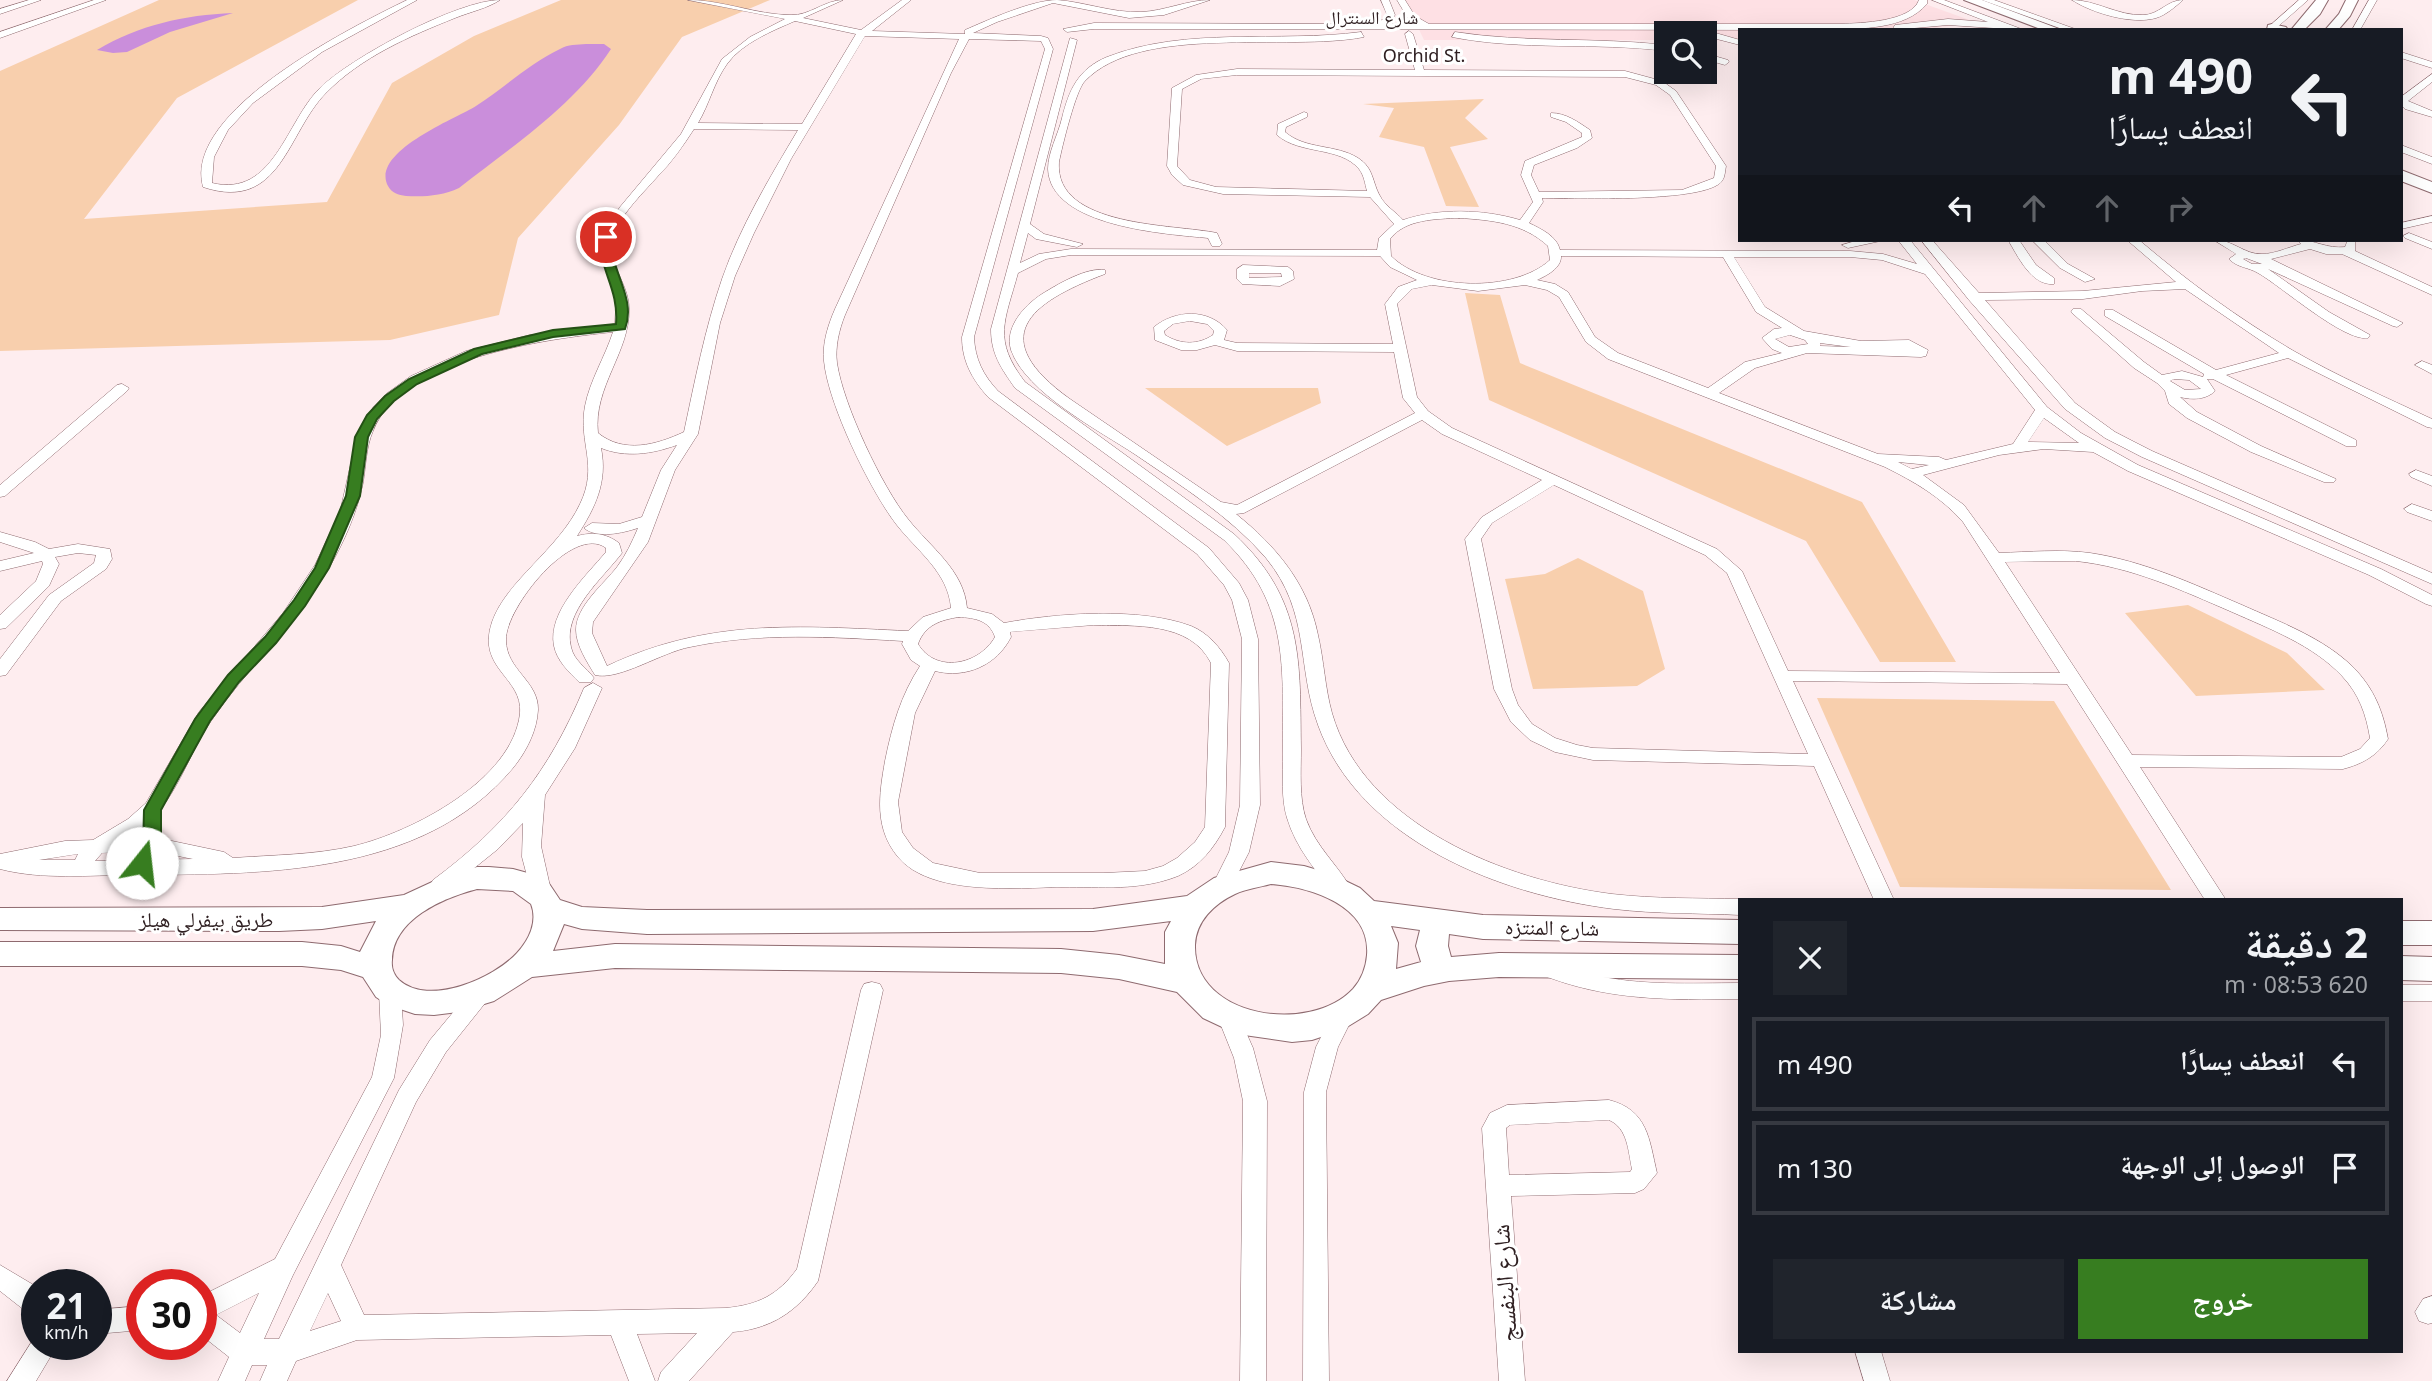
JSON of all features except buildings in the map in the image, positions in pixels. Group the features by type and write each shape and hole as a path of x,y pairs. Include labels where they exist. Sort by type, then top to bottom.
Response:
{"street":[{"path":"0,12 37,0"},
{"path":"0,35 102,0"},
{"path":"413,0 339,39 253,96 216,139 206,167 207,185 233,187 260,179 321,93 342,74 407,38 496,0"},
{"path":"692,0 859,32 1057,36"},
{"path":"0,861 19,867 133,868 213,867 312,860 365,849 416,830 461,805 496,776 519,746 529,717 526,691 507,671 499,656 497,640 500,623 507,606 519,590 560,548 579,521 592,496 599,472 589,422 592,404 621,327 623,306 605,253 606,237 616,219 664,164 691,126 706,100 721,64 743,45 839,0"},
{"path":"231,1381 285,1267 383,1078 392,1046 395,1020 375,952 382,936 394,919 469,865 537,797 561,759 597,677 584,633 585,622 590,611 626,566 650,519 668,470 691,434 714,323 729,276 786,159 859,32 907,0"},
{"path":"959,612 958,594 951,579 901,520 880,485 836,384 830,361 830,343 841,309 965,35 1054,0 1103,13 1133,16 1165,13 1206,0"},
{"path":"1385,0 1391,15 1385,22 1368,30 1324,40 1196,42 1154,48 1118,58 1091,71 1082,79 1066,95 1050,122 997,329 997,346 1004,364 1032,395 1134,465 1192,510 1236,524 1423,414"},
{"path":"1401,0 1416,21 1430,27"},
{"path":"1936,0 2015,28"},
{"path":"1947,0 2024,28"},
{"path":"1970,0 2050,28"},
{"path":"1986,0 2068,28"},
{"path":"2076,0 2125,15 2148,18 2154,17 2179,0"},
{"path":"2285,0 2302,2"},
{"path":"2299,28 2316,11 2322,0"},
{"path":"2333,28 2344,16 2352,0"},
{"path":"2357,28 2372,0"},
{"path":"2275,28 2302,2"},
{"path":"1922,4 1954,15 1948,22"},
{"name":"شارع السنترال","path":"1057,36 1088,26 1297,30 1430,27 1830,27 1899,19 1922,4"},
{"path":"1391,12 1408,11"},
{"path":"1901,28 1948,22 2007,25"},
{"path":"988,27 1028,35"},
{"name":"شارع السنترال","path":"1057,36 1297,30"},
{"name":"شارع السنترال","path":"1368,30 1451,35 1489,41 1555,38"},
{"path":"1409,34 1420,72"},
{"path":"1555,38 1654,35"},
{"path":"1717,35 1738,35"},
{"path":"1057,36 1066,95 1053,173 1061,190 1081,206 1107,218 1154,229 1213,235 1216,244"},
{"path":"1057,36 1049,50 1028,122 968,337 968,348 975,371 993,394 1203,551 1231,583 1247,619 1250,639 1250,805 1239,852 1223,884"},
{"path":"1717,37 1738,42"},
{"path":"1555,38 1654,47"},
{"path":"2404,54 2432,63"},
{"path":"1717,60 1725,62"},
{"name":"Orchid St.","path":"1373,194 1223,191 1202,188 1183,181 1172,166 1177,88 1199,76 1224,72 1597,72 1648,79 1673,93 1721,166 1719,179 1713,184 1682,193 1537,195"},
{"path":"2403,100 2432,77"},
{"path":"2403,102 2408,107 2432,114"},
{"path":"1304,115 1281,126 1280,133 1298,144 1333,151 1359,163 1371,178 1373,194 1380,205 1397,220 1459,215 1509,221 1525,219 1538,202 1526,175 1528,163 1580,144 1587,138 1587,132 1581,125 1553,116"},
{"path":"1028,122 1050,122"},
{"path":"691,126 806,127"},
{"path":"2403,149 2432,160"},
{"path":"2403,158 2432,169"},
{"path":"2403,176 2432,188"},
{"path":"1525,219 1555,249 1866,255 1899,261 1931,272"},
{"path":"2403,226 2432,219"},
{"path":"1383,248 1397,220"},
{"path":"1025,225 1040,237 1070,243 1383,248"},
{"path":"2409,236 2432,246"},
{"path":"1555,249 1841,246 1866,242"},
{"path":"1906,242 2042,410 2102,452 2260,524 2375,572 2432,601"},
{"path":"1928,242 2070,406 2094,425 2137,450 2432,579"},
{"path":"2015,242 2032,271 2050,281"},
{"path":"2040,242 2064,266 2088,279"},
{"path":"2135,242 2187,285 2290,354 2432,424"},
{"path":"2224,242 2263,263 2397,323"},
{"path":"2263,263 2307,242 2328,250 2345,245 2432,291"},
{"path":"1013,271 1043,256 1072,252 1244,253 1383,248"},
{"path":"1383,248 1408,279 1479,287 1547,281 1564,295 1590,339 1599,348 1630,363 1867,455 1910,474 1952,500 1967,515 2215,898"},
{"path":"1547,281 1555,249"},
{"path":"1243,269 1244,253"},
{"path":"1726,253 1760,309 1805,343"},
{"path":"2263,263 2325,315 2364,335"},
{"path":"1101,272 1061,288 1032,309 1018,332 1016,345 1023,360 1036,377 1054,393 1218,506 1261,543 1290,582 1302,606 1310,634 1325,720 1335,747 1352,773 1394,815 1437,845 1505,875 1560,891 1612,901 1738,907"},
{"path":"1408,279 1391,304 1407,390 1423,414 1447,431 1695,545 1724,561 1741,582 1883,898"},
{"path":"1973,297 2083,295 2142,287 2187,285"},
{"path":"1760,309 1761,322 1769,337 1780,348 1805,343 1889,349"},
{"path":"2077,312 2103,332 2137,366 2167,385 2190,395 2205,393 2208,387 2198,380 2290,354"},
{"path":"2109,313 2215,375 2351,443"},
{"path":"133,868 148,856 153,844 150,822 152,810 203,719 233,678 270,640 300,603 322,568 353,496 361,437 371,417 389,398 434,370 478,351 553,334 621,327"},
{"path":"1750,365 1769,337 1784,331 1805,343"},
{"path":"1214,341 1237,347 1400,348"},
{"path":"1708,394 1750,365 1805,343"},
{"path":"1004,364 1023,360"},
{"path":"2167,385 2174,401 2192,415 2273,457 2329,479"},
{"path":"0,493 122,388"},
{"path":"2018,447 2042,410"},
{"path":"599,472 615,460 677,442 691,434"},
{"path":"593,435 608,447 662,458 668,463 668,470"},
{"path":"1067,450 1097,439"},
{"path":"1910,474 2018,447 2065,445 2102,452"},
{"path":"1867,455 1956,462"},
{"path":"1103,476 1119,468 1134,465"},
{"path":"2416,474 2432,482"},
{"path":"1552,480 1487,520 1473,539 1503,689 1519,723 1538,738 1563,750 1593,754 1822,760"},
{"path":"1192,510 1218,506"},
{"path":"2412,509 2432,516"},
{"path":"2260,524 2277,522 2280,518 2277,513"},
{"path":"560,548 650,519"},
{"path":"579,521 601,534 614,546 614,553 569,610 560,638 568,666 597,677 661,648 729,633 912,636"},
{"path":"1236,524 1250,557 1267,581 1287,635 1291,664 1296,817 1313,854 1342,890 1367,911 1381,936 1382,964 1371,991 1343,1015 1322,1024 1299,1029 1275,1030 1229,1018 1204,1002 1186,981 1178,962 1177,943 1182,924 1206,894 1223,884 1246,876 1296,874 1320,880 1342,890"},
{"path":"0,624 43,583 51,564 48,556 30,545 1,538 2,570 48,556 84,548 104,552 104,559 90,574 55,598 0,671"},
{"path":"2334,555 2334,545 2348,541"},
{"path":"1995,558 2067,556 2099,559 2131,566 2182,584 2314,646 2357,682 2371,702 2378,721 2379,739 2366,753 2343,762 2312,764 2126,761"},
{"path":"0,603 19,604"},
{"path":"959,612 990,618 1001,629 1000,645 985,659 958,667 930,665 913,653 910,644 912,636 925,622 959,612"},
{"path":"930,665 908,700 887,818 892,835 901,847 922,865 965,880 1118,879 1145,878 1170,871 1191,859 1206,844 1215,827 1220,663 1208,645 1183,629 1149,622 1038,622 1001,629"},
{"path":"1291,664 1314,664"},
{"path":"1784,676 2074,679"},
{"path":"382,980 408,1000 431,1003 457,1000 483,992 505,981 524,966 541,947 550,927 546,902 532,861 529,836 537,797"},
{"path":"82,868 86,857 96,846 118,835 152,810"},
{"path":"0,861 33,853 96,846 153,844 223,859 262,862"},
{"path":"417,901 477,878 503,878 526,883 546,902 582,918 647,922 1093,920 1193,907"},
{"name":"طريق بيفرلي هيلز","path":"0,919 300,919 366,913 417,901"},
{"name":"شارع المنتزه","path":"1367,911 1483,927 1738,932"},
{"path":"1439,923 1431,940 1432,950 1441,968"},
{"path":"2403,933 2432,933"},
{"name":"طريق بيفرلي هيلز","path":"0,954 302,954 341,958 382,980"},
{"path":"524,966 615,956 1061,961 1119,967 1186,981"},
{"path":"1542,965 1569,978 1599,987 1630,990 1738,991"},
{"name":"شارع المنتزه","path":"1371,991 1405,977 1441,968 1542,965 1738,967"},
{"path":"2403,968 2432,969"},
{"path":"217,1331 245,1353 288,1351 357,1328 726,1321 749,1319 774,1311 795,1294 809,1273 872,990"},
{"path":"273,1381 420,1073 438,1046 483,992"},
{"path":"2403,993 2432,993"},
{"path":"1316,1381 1315,1092 1327,1047 1343,1015"},
{"path":"1229,1018 1241,1041 1250,1070 1255,1101 1253,1381"},
{"name":"شارع البنفسج","path":"1498,1186 1635,1182 1645,1173 1631,1122 1618,1110 1507,1115 1498,1120 1494,1128 1498,1186 1512,1381"},
{"path":"328,1266 357,1328"},
{"path":"217,1301 285,1267"},
{"path":"0,1277 21,1290"},
{"path":"671,1381 726,1321"},
{"path":"620,1322 642,1381"},
{"path":"1869,1353 1877,1381"},
{"path":"20,1381 34,1360"}],"shaded area":[{"path":"159,0 358,0 177,98 84,219 327,202 392,83 474,36 561,0 770,0 682,37 619,125 518,238 499,315 390,340 0,351 0,71"},
{"path":"1405,0 1914,0 1975,22 1935,28 1738,28 1738,41 1717,40 1717,21 1654,21 1654,40 1424,40"},
{"path":"233,13 170,32 127,52 97,50 129,34 162,23"},
{"path":"604,44 611,49 561,107 459,188 440,194 406,196 393,192 388,186 386,173 391,161 417,138 476,106 549,55 566,46"},
{"path":"1484,99 1465,118 1488,139 1450,147 1479,207 1446,206 1424,147 1379,137 1394,108 1363,104"},
{"path":"1465,293 1500,295 1520,363 1862,502 1956,662 1880,662 1806,541 1489,400"},
{"path":"1145,388 1318,388 1321,403 1227,446"},
{"path":"1578,558 1643,591 1665,669 1637,686 1533,689 1505,579 1545,574"},
{"path":"2188,605 2287,653 2325,690 2196,696 2125,613"},
{"path":"1817,698 2054,701 2171,890 1900,887"}],"route":[{"path":"142,863 152,850 152,810 203,719 233,678 270,640 300,603 322,568 353,496 361,437 371,417 389,398 413,381 478,351 553,334 621,327 623,306 605,253 606,237"}]}
